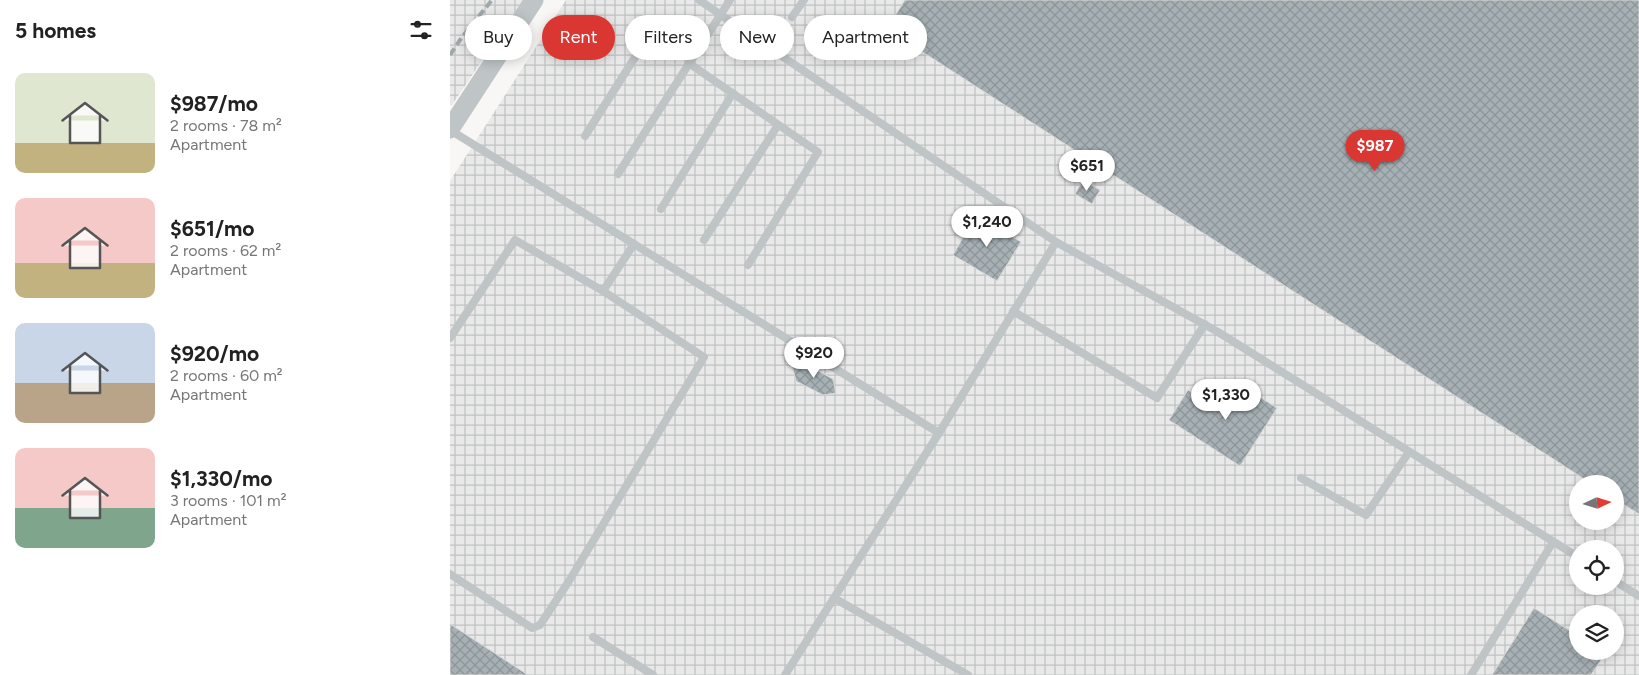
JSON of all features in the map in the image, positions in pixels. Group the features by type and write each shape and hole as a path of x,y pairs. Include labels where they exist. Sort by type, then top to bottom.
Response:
{"street":[{"path":"450,130 534,0"}],"lane":[{"path":"698,0 721,15 730,0"},
{"path":"793,15 804,0"},
{"path":"710,32 720,17"},
{"path":"585,136 633,60"},
{"path":"618,174 692,60"},
{"path":"787,60 1056,242 1205,324 1569,552"},
{"path":"690,64 818,152 748,265"},
{"path":"661,209 732,93"},
{"path":"704,240 778,125"},
{"path":"450,130 939,433"},
{"path":"450,338 515,240 603,291 704,357 569,582 540,625 532,628 450,574"},
{"path":"785,675 939,433 1056,242"},
{"path":"603,291 634,244"},
{"path":"1013,311 1156,398 1205,324"},
{"path":"1301,478 1366,515 1409,452"},
{"path":"1471,675 1553,542"},
{"path":"1624,587 1639,596"},
{"path":"834,598 968,675"},
{"path":"592,637 653,675"}],"shaded area":[{"path":"450,0 523,0 513,15 465,15 465,60 482,60 452,105 450,104"},
{"path":"566,0 1639,0 1639,675 450,675 450,181 528,60 532,60 532,53 542,37 542,60 615,60 615,15 556,15"}],"building":[{"path":"905,0 1639,0 1639,514 1624,505 1624,475 1578,475 927,55 927,15 896,15"},
{"path":"1083,180 1100,190 1092,204 1075,194"},
{"path":"976,215 1021,242 997,281 953,255"},
{"path":"803,363 833,379 836,393 823,395 796,381 792,365"},
{"path":"1233,380 1277,408 1240,466 1169,420 1188,390 1215,408"},
{"path":"1534,608 1569,630 1569,660 1601,660 1591,675 1492,675"},
{"path":"450,624 528,675 450,675"}],"railway":[{"path":"450,55 492,0"}]}
